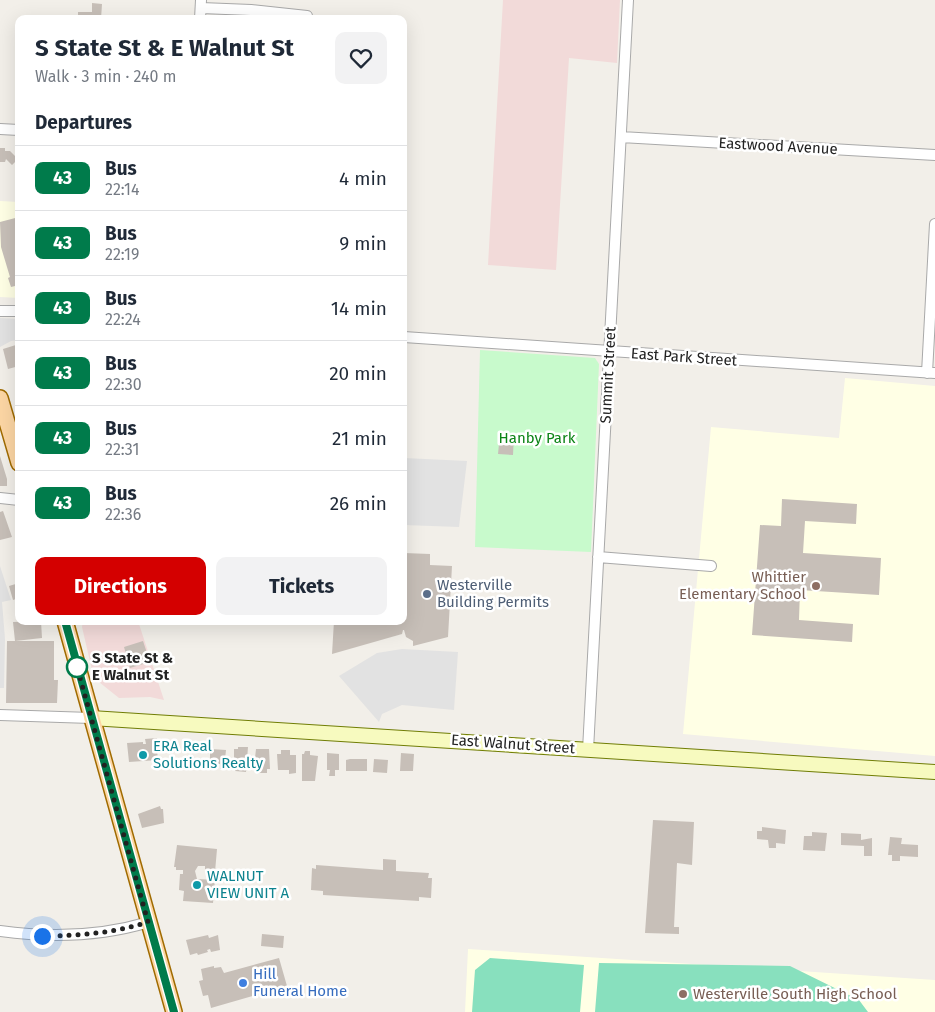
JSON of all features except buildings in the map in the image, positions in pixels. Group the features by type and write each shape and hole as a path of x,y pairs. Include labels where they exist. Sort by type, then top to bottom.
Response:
{"main road":[{"path":"0,398 15,449"},
{"path":"66,625 174,1012"},
{"name":"East Walnut Street","path":"91,718 935,772"}],"street":[{"name":"Summit Street","path":"588,750 628,0"},
{"path":"201,9 296,15"},
{"path":"0,129 15,130"},
{"name":"Eastwood Avenue","path":"621,137 935,155"},
{"path":"931,373 935,224"},
{"path":"0,310 15,311"},
{"name":"East Park Street","path":"407,337 931,373"},
{"path":"0,498 15,500"},
{"path":"598,557 710,566"},
{"path":"0,715 91,718"},
{"path":"0,931 42,936 84,936 122,930 148,922"}],"shaded area":[{"path":"503,0 620,0 617,63 569,58 556,270 488,265"},
{"path":"0,201 15,202 15,298 0,297"},
{"path":"0,318 15,319 15,340 0,347"},
{"name":"Whittier Elementary School","path":"845,378 935,386 935,756 683,734 711,427 839,438"},
{"path":"407,458 467,461 459,527 407,525"},
{"path":"0,566 11,600 2,602 5,639 4,688 0,688"},
{"path":"82,625 139,625 164,700 150,697 119,698 99,682 95,683"},
{"path":"402,649 458,652 454,710 402,705 382,714 379,722 339,676 377,653"},
{"name":"Westerville South High School","path":"468,949 935,980 935,1012 465,1012"}],"green space":[{"name":"Hanby Park","path":"480,350 595,358 599,364 591,552 475,547"},
{"path":"490,958 584,965 580,1012 472,1012 475,970"},
{"path":"599,963 790,966 859,1000 868,1012 595,1012"}],"bus line":[{"name":"43","path":"66,625 174,1012"}],"place":[{"name":"Whittier Elementary School","path":"816,586"},
{"name":"Westerville Building Permits","path":"427,594"},
{"name":"S State St & E Walnut St","path":"77,667"},
{"name":"ERA Real Solutions Realty","path":"143,755"},
{"name":"WALNUT VIEW UNIT A","path":"197,885"},
{"name":"Hill Funeral Home","path":"243,983"},
{"name":"Westerville South High School","path":"683,994"}],"route":[{"path":"42,936 84,936 122,930 148,922 77,667"}]}
